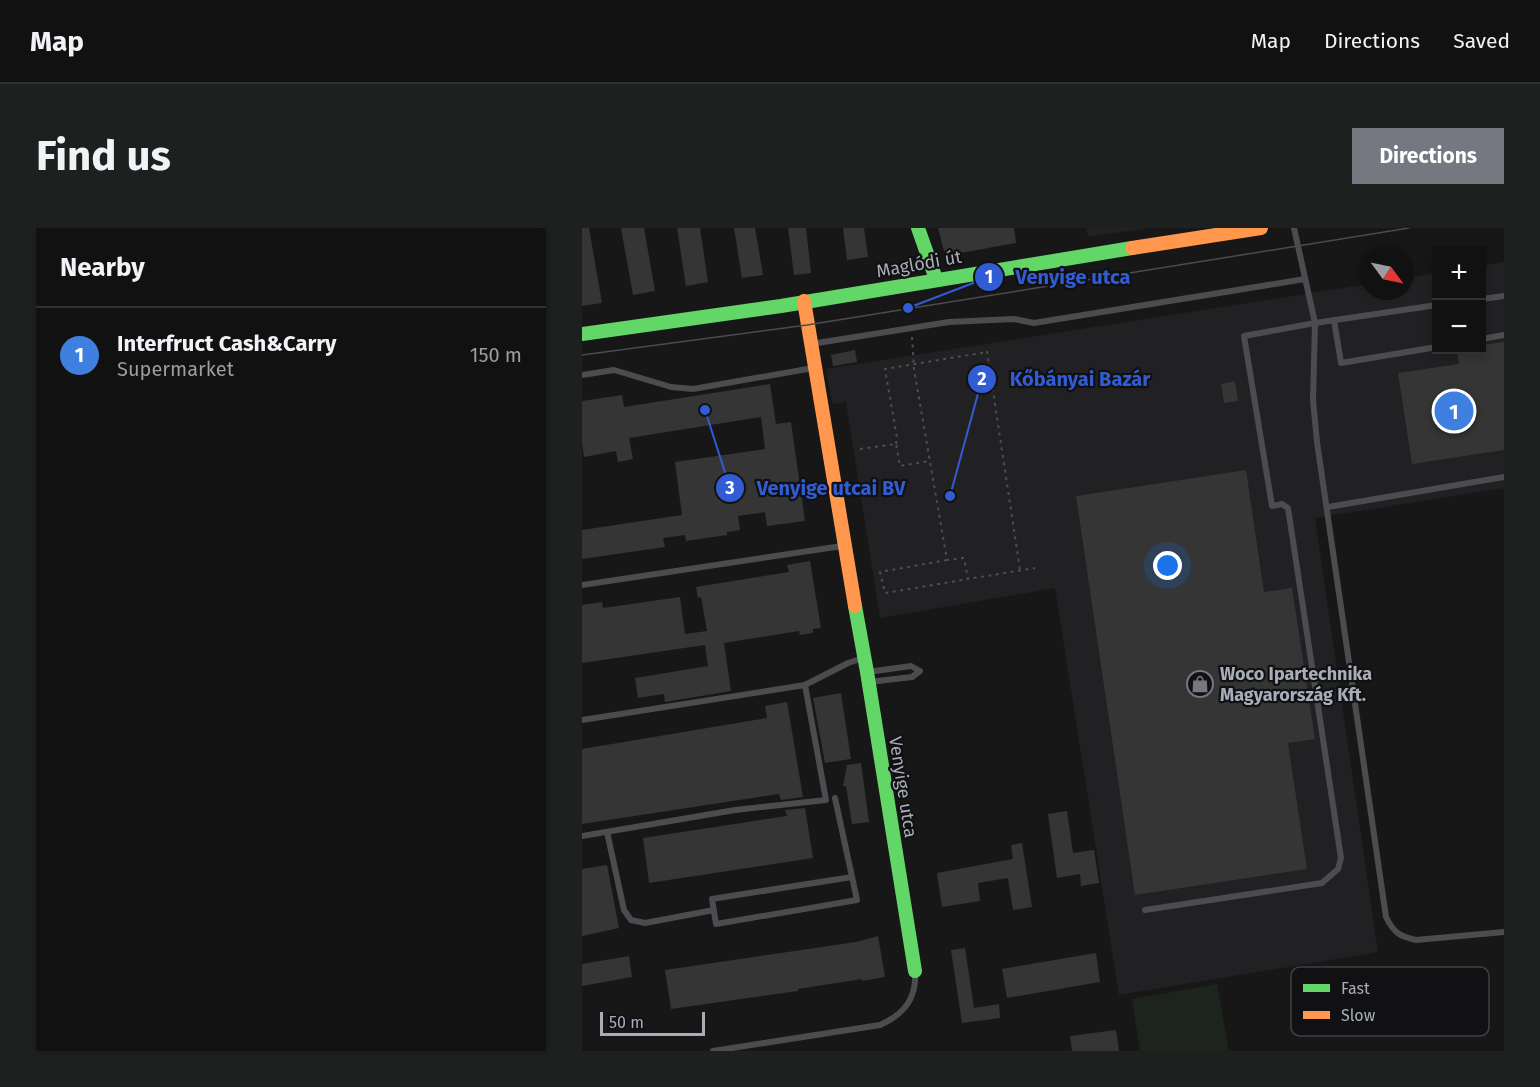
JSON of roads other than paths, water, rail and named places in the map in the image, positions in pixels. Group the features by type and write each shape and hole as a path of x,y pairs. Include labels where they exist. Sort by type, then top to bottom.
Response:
{"street":[{"path":"918,228 936,279"},
{"name":"Maglódi út","path":"582,334 1261,228"},
{"name":"Venyige utca","path":"804,301 915,970"}],"lane":[{"path":"1294,228 1315,323 1313,400 1317,442 1386,917 1392,930 1403,937 1416,940 1504,932"},
{"path":"811,344 949,322 1014,319 1034,323 1305,279"},
{"path":"1486,298 1504,296"},
{"path":"1145,910 1322,883 1338,869 1341,858 1288,508 1282,504 1272,506 1244,336 1432,306"},
{"path":"1334,320 1341,363 1432,348"},
{"path":"1486,338 1504,335"},
{"path":"582,375 614,370 671,387 693,389 814,368"},
{"path":"1328,507 1504,477"},
{"path":"582,585 843,545"},
{"path":"582,720 805,686 848,663 864,658"},
{"path":"911,666 920,671 912,677 868,677 911,666"},
{"path":"582,836 735,810 826,800 805,686"},
{"path":"835,798 857,900 716,924 712,899 852,877"},
{"path":"607,832 624,910 631,920 645,923 714,910"},
{"name":"Venyige utca","path":"713,1051 880,1025 898,1016 908,1006 915,993 915,970"}],"tram line":[{"path":"582,355 807,325 1409,228"}],"place":[{"name":"Venyige utca","path":"908,308"},
{"name":"Venyige utcai BV","path":"705,410"},
{"name":"Interfruct Cash&Carry","path":"1454,411"},
{"name":"Kőbányai Bazár","path":"950,496"},
{"name":"Woco Ipartechnika Magyarország Kft.","path":"1200,684"}]}
